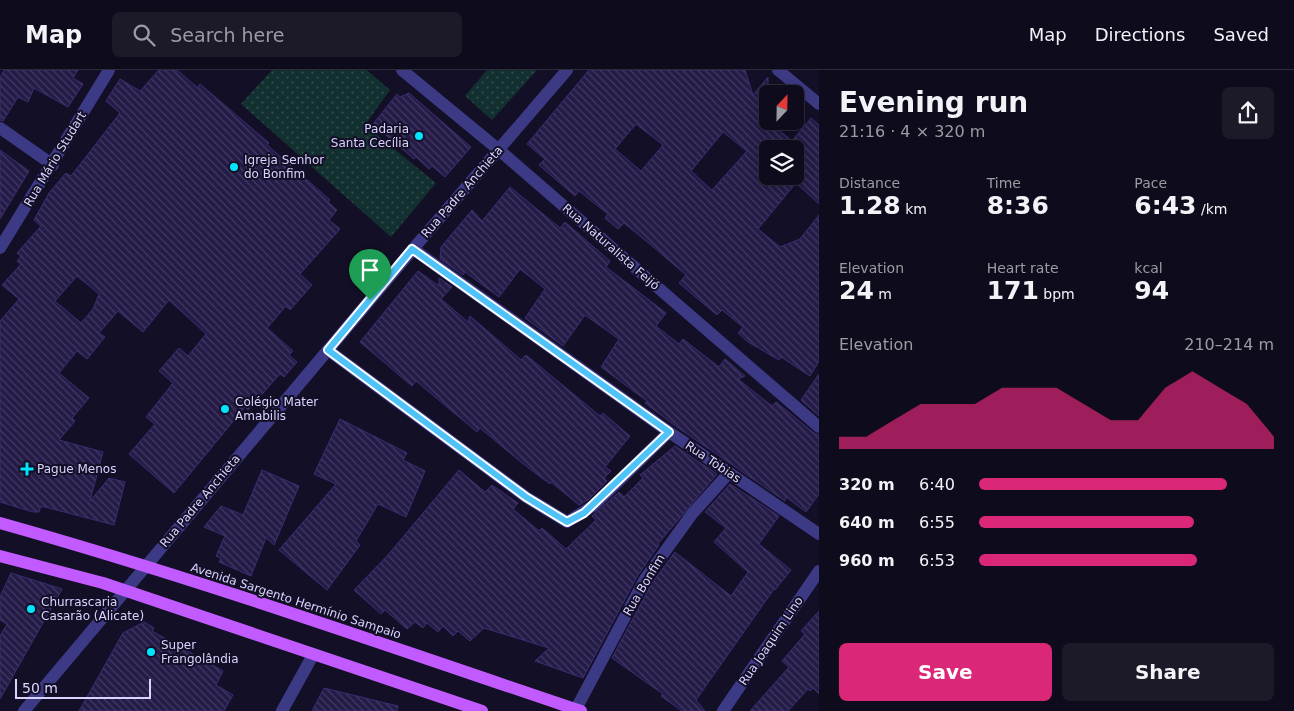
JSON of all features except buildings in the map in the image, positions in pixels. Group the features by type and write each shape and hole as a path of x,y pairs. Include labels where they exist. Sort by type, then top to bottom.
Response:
{"main road":[{"name":"Avenida Sargento Hermínio Sampaio","path":"0,523 145,566 578,710"},
{"path":"0,556 125,591 482,711"}],"street":[{"name":"Rua Mário Studart","path":"0,248 53,165 109,70"},
{"name":"Rua Naturalista Feijó","path":"402,70 499,150 819,427"},
{"name":"Rua Padre Anchieta","path":"24,711 412,249 567,70"},
{"path":"778,70 819,104"},
{"path":"0,128 53,165"},
{"name":"Rua Tobias","path":"412,249 669,432 819,534"},
{"path":"328,350 526,497 567,522 593,506 669,432"},
{"name":"Rua Bonfim","path":"578,710 645,579 692,514 730,473"},
{"name":"Rua Joaquim Lino","path":"723,711 819,571"},
{"path":"282,711 314,655"}],"green space":[{"path":"272,70 367,70 390,90 365,125 436,183 391,237 241,104"},
{"path":"487,70 537,70 492,120 465,96"}],"place":[{"name":"Padaria Santa Cecília","path":"419,136"},
{"name":"Igreja Senhor do Bonfim","path":"234,167"},
{"name":"Colégio Mater Amabilis","path":"225,409"},
{"name":"Pague Menos","path":"27,469"},
{"name":"Churrascaria Casarão (Alicate)","path":"31,609"},
{"name":"Super Frangolândia","path":"151,652"}],"route":[{"path":"412,249 669,432 593,506 567,522 526,497 328,350 370,300 412,249"}]}
